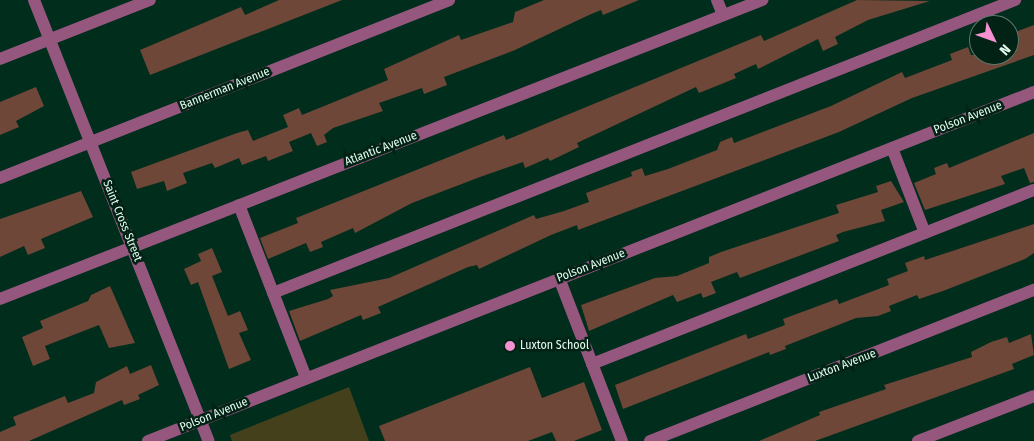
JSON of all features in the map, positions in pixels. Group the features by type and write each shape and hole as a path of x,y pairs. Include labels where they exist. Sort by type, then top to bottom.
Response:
{"street":[{"name":"Saint Cross Street","path":"34,0 209,441"},
{"path":"0,59 150,0"},
{"name":"Bannerman Avenue","path":"0,178 449,0"},
{"path":"717,0 722,15"},
{"name":"Atlantic Avenue","path":"0,299 762,0"},
{"path":"273,292 1015,0"},
{"name":"Polson Avenue","path":"148,441 1034,92"},
{"path":"892,148 925,233"},
{"path":"592,364 1034,190"},
{"path":"239,205 306,378"},
{"path":"559,278 622,441"},
{"name":"Luxton Avenue","path":"650,441 1034,290"},
{"path":"918,441 1034,396"}],"shaded area":[{"path":"349,387 369,441 232,441 230,435"}],"building":[{"path":"279,0 342,0 150,75 140,50 241,7 245,15"},
{"path":"544,0 639,0 603,15 601,10 515,50 444,77 447,85 424,94 422,88 379,103 383,111 333,128 324,135 327,142 317,146 311,133 289,142 293,151 268,161 266,156 242,165 239,158 215,168 212,163 183,173 187,183 167,191 164,181 137,189 131,172 237,133 248,130 253,141 288,127 283,115 299,108 302,115 388,80 384,69 459,35 461,40 513,22 515,12"},
{"path":"857,0 930,1 868,20 835,37 838,44 823,51 818,39 758,69 756,64 734,74 736,78 699,93 696,87 577,143 579,147 550,161 548,158 525,168 523,162 412,203 355,233 353,228 321,242 323,247 310,252 306,243 268,259 260,238 298,223 296,218 504,135 506,140 761,35 764,41"},
{"path":"1034,25 1034,55 1019,60 1019,31"},
{"path":"968,47 969,65 1006,65 912,98 839,132 578,230 577,225 551,235 479,269 477,265 468,267 378,307 381,313 363,320 361,315 300,341 289,311 328,299 333,296 330,290 389,278 534,215 536,219 589,202 586,193 632,176 631,172 642,168 645,176 668,169 717,150 720,142 732,137 734,143 831,106 902,72 905,78 952,60 950,54"},
{"path":"36,87 44,106 16,121 19,127 0,135 0,102"},
{"path":"1034,133 1034,182 1030,183 1024,168 1001,176 1005,184 925,210 914,183 936,174 934,168 947,163 949,168"},
{"path":"891,181 904,202 881,210 885,221 843,232 836,235 839,241 740,278 737,272 711,282 716,293 703,298 701,293 677,302 673,295 589,331 581,305 655,278 677,276 709,263 709,257 721,252 839,213 836,205 878,192 876,186"},
{"path":"81,191 93,217 41,239 45,248 28,255 24,246 0,257 0,219"},
{"path":"1034,224 1034,253 1025,259 919,299 917,295 889,306 891,311 878,316 856,318 785,346 786,349 770,355 769,352 623,409 615,385 746,334 748,339 785,325 783,319 837,299 839,304 889,285 887,279 908,271 905,263 924,256 925,260"},
{"path":"212,248 222,272 212,276 228,316 240,311 248,330 239,333 251,360 229,369 198,282 191,285 184,269 201,261 198,254"},
{"path":"110,286 135,343 109,348 99,325 45,346 50,359 33,366 22,337 43,328 40,321 88,301 91,295"},
{"path":"1031,334 1034,355 1012,364 1014,369 815,441 759,441 820,415 819,412 886,389 884,385 972,357 971,352 991,342 1007,337 1009,343"},
{"path":"151,365 159,385 138,395 140,399 124,405 122,400 29,441 0,441 0,432 16,425 13,417 65,396 68,403 94,393 96,382 127,366 130,374"},
{"path":"530,367 542,398 584,382 602,430 574,441 556,441 552,432 528,441 385,441 379,426"}],"place":[{"name":"Luxton School","path":"510,346"}]}
